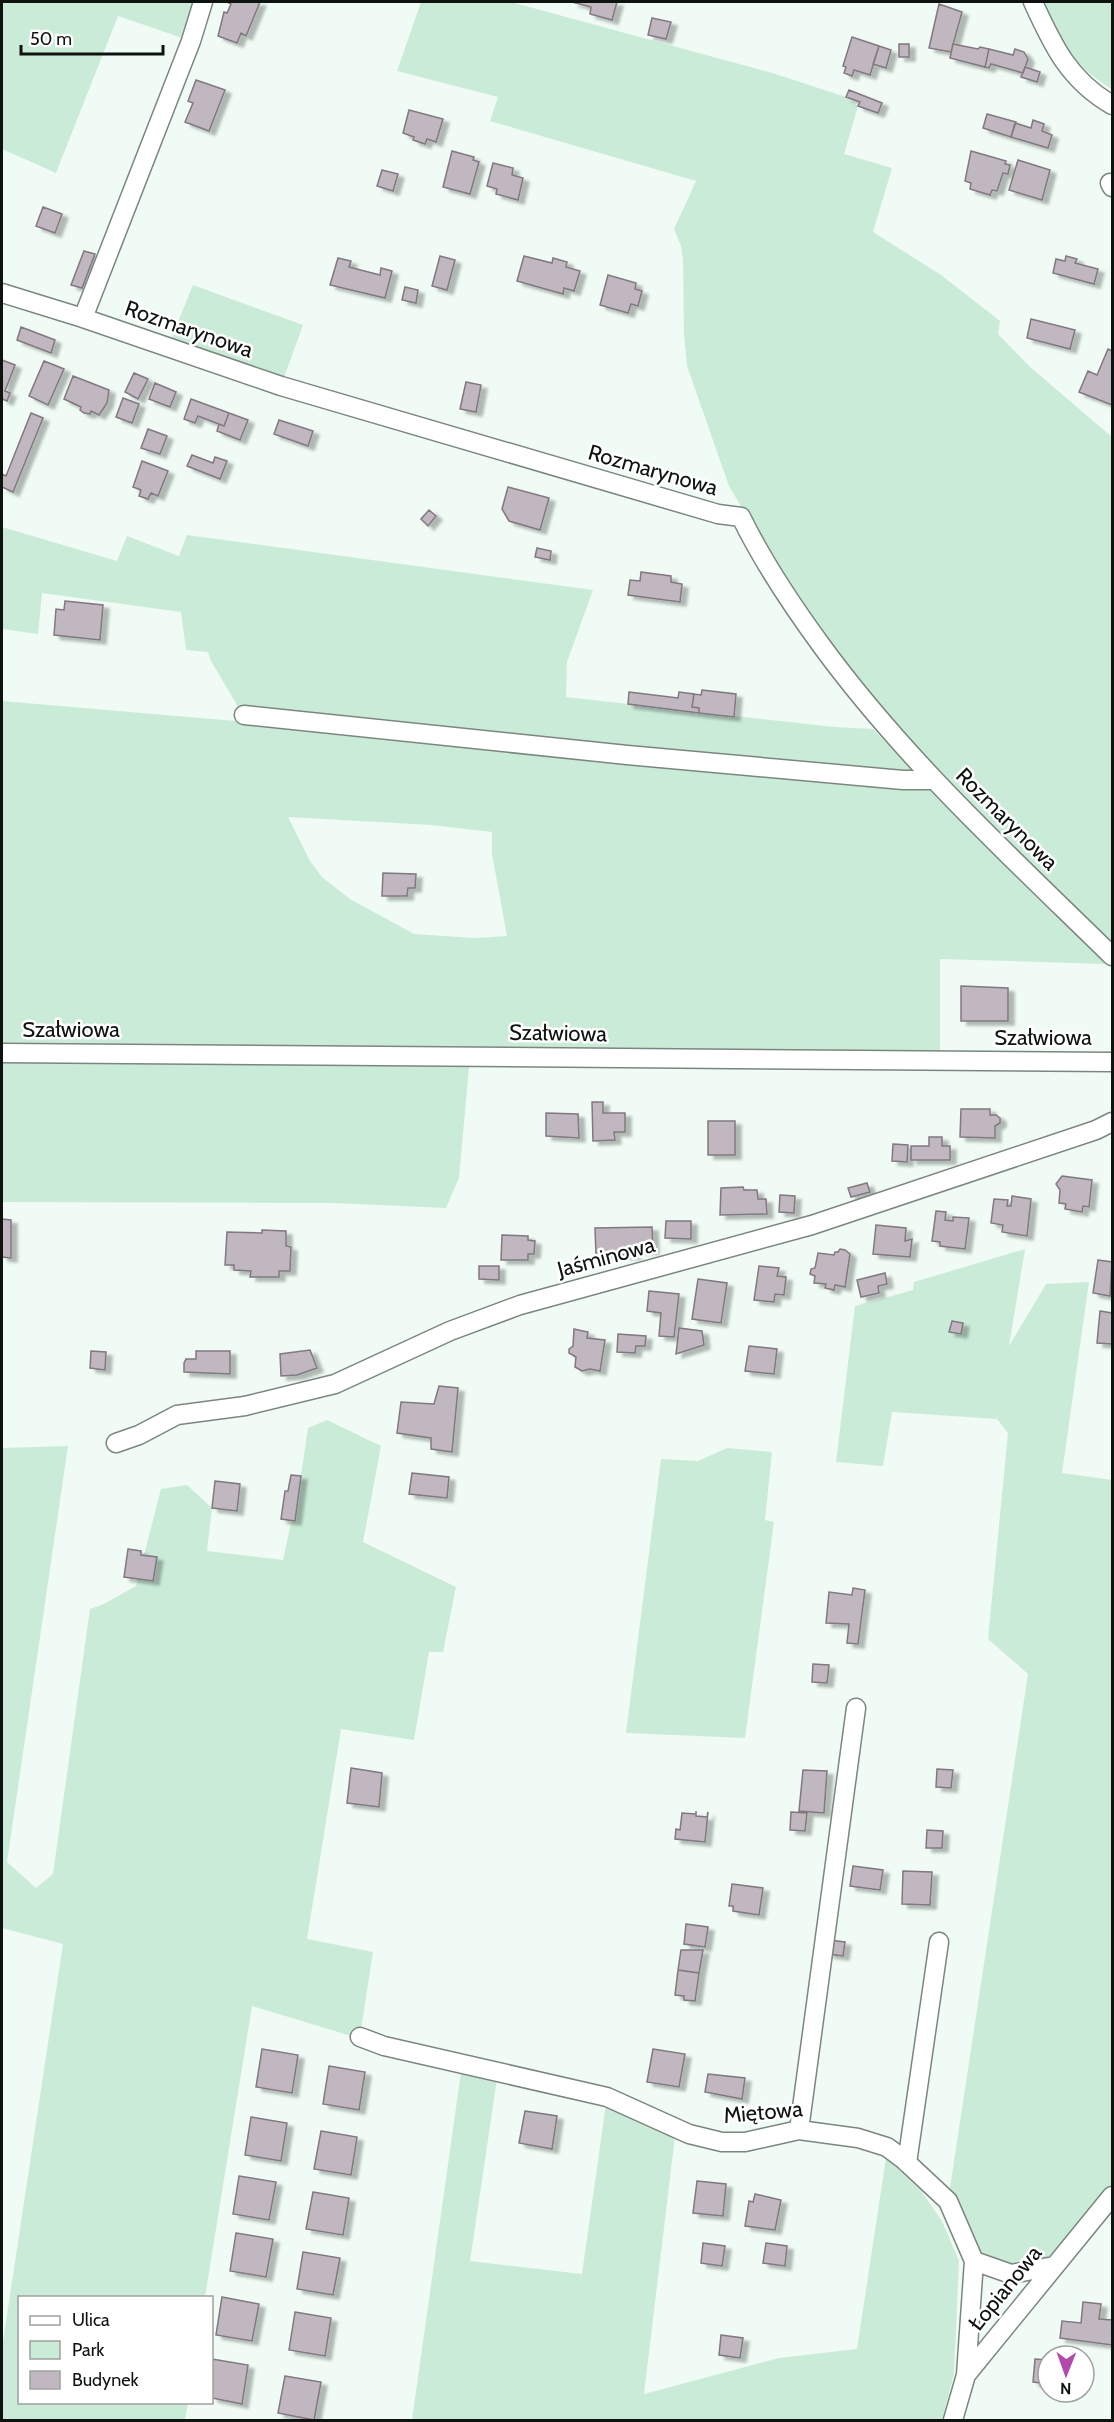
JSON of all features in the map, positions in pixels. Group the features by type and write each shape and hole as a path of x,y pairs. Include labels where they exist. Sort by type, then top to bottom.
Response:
{"street":[{"path":"83,318 192,41 203,2"},
{"path":"1033,2 1063,63 1099,98 1113,105"},
{"name":"Rozmarynowa","path":"2,293 354,409 706,510 741,517 766,562 818,641 852,687 934,780 1113,956"},
{"path":"244,715 627,755 903,780 934,780"},
{"name":"Szałwiowa","path":"2,1053 1113,1062"},
{"name":"Jaśminowa","path":"116,1443 139,1435 177,1415 245,1406 335,1384 450,1331 520,1305 812,1225 1096,1130 1113,1122"},
{"path":"799,2130 856,1708"},
{"path":"908,2163 939,1942"},
{"name":"Miętowa","path":"360,2037 384,2046 607,2097 689,2134 722,2142 745,2142 799,2130 858,2138 887,2147 908,2163 948,2201 974,2261 966,2375"},
{"name":"Łopianowa","path":"953,2421 966,2375 1113,2196"},
{"path":"974,2261 1011,2274 1054,2266"}],"green space":[{"path":"2,2 203,2 191,41 118,16 56,173 2,149"},
{"path":"421,2 511,2 769,72 846,97 858,106 844,154 892,168 873,232 941,275 1000,321 998,334 1030,367 1112,437 1112,948 931,766 866,694 810,618 729,486 687,366 684,334 683,259 681,246 674,229 696,181 490,121 498,97 397,71"},
{"path":"1041,2 1112,2 1112,89 1087,71 1069,52 1054,29"},
{"path":"193,285 303,325 281,386 83,318 172,337"},
{"path":"2,527 117,561 127,536 179,556 187,535 593,590 567,662 566,697 834,727 873,729 1105,964 940,959 940,1052 845,1050 842,1060 470,1056 459,1178 446,1208 335,1203 2,1202 2,701 247,722 208,652 186,650 181,612 42,593 38,634 2,629","holes":["288,817 431,825 492,832 492,854 507,936 474,938 414,934 350,899 322,877 310,861"]},
{"path":"1025,1249 1009,1346 1046,1284 1089,1282 1062,1473 1112,1480 1112,2196 1054,2266 1011,2274 974,2261 948,2201 1028,1674 988,1639 1008,1433 997,1419 892,1412 883,1466 836,1462 855,1306 913,1290 914,1282"},
{"path":"327,1420 381,1446 363,1542 456,1587 443,1652 429,1652 414,1740 341,1729 307,1939 373,1952 360,2036 384,2046 252,2006 205,2296 18,2296 18,2404 188,2404 185,2420 2,2420 2,2348 63,1944 2,1928 2,1448 68,1446 7,1862 36,1888 53,1874 90,1609 136,1586 161,1489 187,1485 212,1508 207,1551 283,1560 301,1476 308,1428"},
{"path":"727,1448 772,1452 765,1520 774,1522 745,1738 626,1733 661,1459 698,1461"},
{"path":"462,2065 498,2072 470,2261 582,2274 607,2097 676,2128 644,2394 779,2358 857,2349 886,2158 921,2191 942,2221 959,2261 954,2374 942,2420 412,2420"}],"building":[{"path":"227,2 260,2 246,36 241,33 237,43 218,36 224,12 227,13 231,4"},
{"path":"572,2 617,2 612,20 590,14 591,7"},
{"path":"939,4 962,12 951,52 929,48"},
{"path":"652,18 671,22 666,39 648,35"},
{"path":"852,37 879,46 870,75 854,70 852,76 844,73 846,67 843,66"},
{"path":"899,44 909,44 909,57 899,57"},
{"path":"953,44 989,49 985,67 950,58"},
{"path":"879,46 891,50 886,68 873,64"},
{"path":"989,49 1013,55 1015,49 1024,52 1028,59 1023,73 991,64 989,68 985,67"},
{"path":"1025,67 1040,72 1037,82 1021,77"},
{"path":"196,80 225,90 209,131 185,122 193,103 188,101"},
{"path":"849,90 882,103 878,113 858,106 860,102 846,97"},
{"path":"409,110 443,119 436,142 427,139 425,144 403,133"},
{"path":"987,114 1016,122 1011,137 983,128"},
{"path":"1033,120 1044,124 1042,131 1052,135 1048,148 1011,137 1015,123 1031,128"},
{"path":"452,151 474,157 473,160 479,162 470,194 443,187"},
{"path":"971,151 1006,161 1005,164 1010,165 1008,174 1003,173 997,191 992,190 990,195 970,189 971,183 965,181"},
{"path":"1018,160 1050,170 1042,200 1009,190"},
{"path":"493,163 513,168 512,175 523,178 518,200 496,194 497,189 487,186"},
{"path":"382,170 398,174 393,191 377,186"},
{"path":"43,207 62,214 55,233 36,226"},
{"path":"84,251 95,254 82,288 71,285"},
{"path":"440,256 455,260 447,290 432,286"},
{"path":"524,256 552,263 553,258 567,262 566,267 580,271 574,291 564,288 563,294 517,281"},
{"path":"1066,256 1077,259 1075,263 1098,269 1094,284 1053,273 1056,259 1065,261"},
{"path":"338,258 351,261 349,267 380,275 381,268 392,271 385,298 330,285"},
{"path":"608,275 636,283 635,289 642,291 638,306 631,304 628,313 600,305"},
{"path":"405,287 418,290 416,303 402,300"},
{"path":"1031,319 1075,330 1070,349 1027,338"},
{"path":"21,327 55,340 51,353 17,340"},
{"path":"1108,349 1112,351 1112,405 1079,392 1088,371 1097,375"},
{"path":"2,360 15,365 5,391 10,393 7,401 2,399"},
{"path":"44,361 64,369 48,405 29,396"},
{"path":"134,373 148,379 138,399 125,392"},
{"path":"73,376 109,390 107,403 99,415 91,411 90,414 84,413 80,410 81,407 64,399"},
{"path":"466,382 481,385 476,412 460,409"},
{"path":"155,383 176,392 170,407 149,399"},
{"path":"123,398 139,404 132,423 116,417"},
{"path":"191,399 229,413 224,426 198,416 195,423 184,419"},
{"path":"31,413 43,418 13,492 2,487 2,474 6,476"},
{"path":"229,413 248,420 240,440 217,431 219,424 224,426"},
{"path":"279,420 313,431 308,446 274,434"},
{"path":"148,429 167,436 160,454 141,448"},
{"path":"192,455 213,463 215,457 227,461 220,479 187,466"},
{"path":"142,461 168,471 158,496 151,493 148,499 139,496 141,490 133,487"},
{"path":"508,487 549,498 540,530 509,521 502,509"},
{"path":"429,510 436,516 428,526 421,519"},
{"path":"537,548 551,551 550,560 535,557"},
{"path":"641,572 671,576 671,582 682,584 680,602 628,595 630,580 640,581"},
{"path":"65,601 103,605 100,640 54,635 56,609 64,610"},
{"path":"702,690 736,694 734,717 699,713 699,708 692,707 694,694 701,695"},
{"path":"629,692 678,698 679,692 694,694 692,707 699,708 699,713 628,704"},
{"path":"383,873 416,874 415,888 408,888 407,896 382,896"},
{"path":"961,986 1008,988 1008,1021 961,1021"},
{"path":"592,1102 603,1102 603,1113 625,1113 625,1132 614,1132 615,1140 593,1141"},
{"path":"961,1109 990,1109 990,1115 1000,1118 1000,1123 995,1126 995,1138 960,1137"},
{"path":"546,1113 578,1114 579,1138 546,1136"},
{"path":"708,1121 735,1121 735,1155 708,1155"},
{"path":"929,1137 942,1137 942,1146 950,1146 950,1160 911,1160 911,1146 929,1146"},
{"path":"893,1144 908,1145 907,1162 892,1161"},
{"path":"1062,1176 1092,1180 1089,1207 1083,1206 1082,1212 1065,1209 1066,1204 1059,1203 1060,1190 1056,1184"},
{"path":"867,1183 870,1192 851,1197 848,1188"},
{"path":"743,1187 744,1190 757,1190 758,1199 766,1199 767,1214 720,1215 721,1188"},
{"path":"780,1195 795,1196 794,1213 779,1212"},
{"path":"1012,1196 1031,1199 1027,1236 1002,1232 1003,1225 991,1223 994,1199 1008,1200 1007,1206 1011,1206"},
{"path":"936,1211 946,1212 945,1220 953,1221 953,1217 969,1218 965,1249 940,1246 940,1242 932,1241"},
{"path":"2,1219 11,1220 11,1258 2,1257"},
{"path":"666,1221 691,1221 691,1239 665,1238"},
{"path":"876,1225 906,1228 905,1241 912,1239 910,1257 873,1254"},
{"path":"652,1227 653,1250 635,1250 635,1255 596,1255 595,1228"},
{"path":"262,1230 286,1231 286,1246 291,1247 290,1271 279,1271 279,1277 250,1277 251,1271 234,1270 234,1265 225,1265 227,1232 262,1233"},
{"path":"502,1235 528,1236 528,1240 535,1241 534,1254 528,1254 528,1260 501,1260"},
{"path":"840,1249 850,1254 845,1287 835,1285 834,1290 825,1288 826,1284 814,1283 815,1276 810,1274 811,1269 815,1268 818,1253 834,1255"},
{"path":"1098,1260 1112,1262 1110,1296 1093,1293"},
{"path":"479,1266 499,1266 499,1280 479,1279"},
{"path":"759,1266 779,1268 777,1276 786,1277 784,1295 775,1294 774,1302 754,1300"},
{"path":"885,1273 887,1284 878,1286 879,1293 861,1297 857,1280"},
{"path":"698,1279 727,1283 721,1323 692,1319"},
{"path":"649,1291 679,1294 674,1337 659,1336 661,1313 647,1311"},
{"path":"1100,1311 1112,1313 1112,1344 1097,1343"},
{"path":"952,1321 963,1323 961,1334 949,1332"},
{"path":"679,1328 702,1331 704,1345 676,1354"},
{"path":"574,1329 588,1332 587,1338 605,1340 600,1371 590,1369 582,1371 575,1367 576,1357 569,1353 569,1349 573,1346"},
{"path":"618,1334 646,1336 645,1346 636,1346 635,1353 617,1352"},
{"path":"749,1346 777,1349 774,1374 745,1371"},
{"path":"310,1350 317,1368 297,1375 281,1376 280,1354"},
{"path":"91,1351 106,1352 105,1370 90,1368"},
{"path":"196,1351 230,1351 230,1374 184,1372 186,1359 196,1359"},
{"path":"439,1386 458,1388 452,1452 431,1449 431,1438 397,1433 401,1402 434,1404"},
{"path":"412,1473 449,1477 447,1498 409,1494"},
{"path":"291,1475 301,1476 295,1521 281,1519 285,1491 288,1491"},
{"path":"215,1481 240,1484 237,1511 212,1508"},
{"path":"128,1549 141,1551 141,1555 157,1557 153,1581 124,1577"},
{"path":"853,1588 865,1590 858,1644 847,1643 849,1624 826,1623 829,1592 852,1595"},
{"path":"813,1664 829,1665 827,1683 812,1682"},
{"path":"351,1768 382,1773 379,1807 347,1803"},
{"path":"937,1769 953,1770 951,1788 936,1787"},
{"path":"803,1770 827,1771 824,1813 799,1811"},
{"path":"708,1812 705,1842 675,1839 676,1829 680,1830 682,1813 696,1814 696,1816 707,1817"},
{"path":"791,1812 807,1813 805,1831 790,1830"},
{"path":"927,1830 943,1831 942,1848 926,1848"},
{"path":"853,1866 883,1870 880,1890 850,1886"},
{"path":"903,1871 932,1872 930,1905 902,1904"},
{"path":"732,1884 763,1888 759,1915 733,1911 733,1906 729,1906"},
{"path":"686,1924 708,1927 705,1947 684,1944"},
{"path":"829,1940 845,1942 843,1956 828,1954"},
{"path":"681,1950 703,1950 699,1973 678,1970"},
{"path":"678,1970 699,1973 695,2001 684,2000 684,1996 675,1995"},
{"path":"262,2049 298,2055 292,2093 256,2087"},
{"path":"653,2049 685,2054 679,2087 647,2082"},
{"path":"329,2066 365,2072 359,2110 323,2104"},
{"path":"708,2074 745,2078 742,2099 705,2092"},
{"path":"525,2111 557,2116 552,2149 519,2143"},
{"path":"251,2117 287,2123 281,2161 245,2155"},
{"path":"321,2131 357,2137 351,2175 314,2169"},
{"path":"239,2176 276,2182 269,2220 233,2214"},
{"path":"697,2181 726,2184 723,2216 693,2213"},
{"path":"313,2192 349,2198 343,2235 306,2229"},
{"path":"755,2194 781,2200 775,2230 745,2226 749,2201 753,2202"},
{"path":"236,2233 273,2239 266,2277 230,2271"},
{"path":"703,2243 725,2246 722,2266 701,2263"},
{"path":"766,2243 787,2246 785,2266 763,2263"},
{"path":"303,2252 340,2258 333,2295 297,2289"},
{"path":"222,2297 259,2304 252,2341 216,2335"},
{"path":"1083,2302 1101,2304 1099,2319 1112,2320 1112,2345 1060,2338 1062,2321 1081,2323"},
{"path":"295,2312 331,2318 325,2356 289,2350"},
{"path":"721,2335 743,2338 740,2358 719,2355"},
{"path":"213,2359 248,2365 242,2404 213,2398"},
{"path":"1035,2359 1036,2359 1036,2382 1033,2382"},
{"path":"285,2376 321,2382 314,2420 278,2413"}]}
